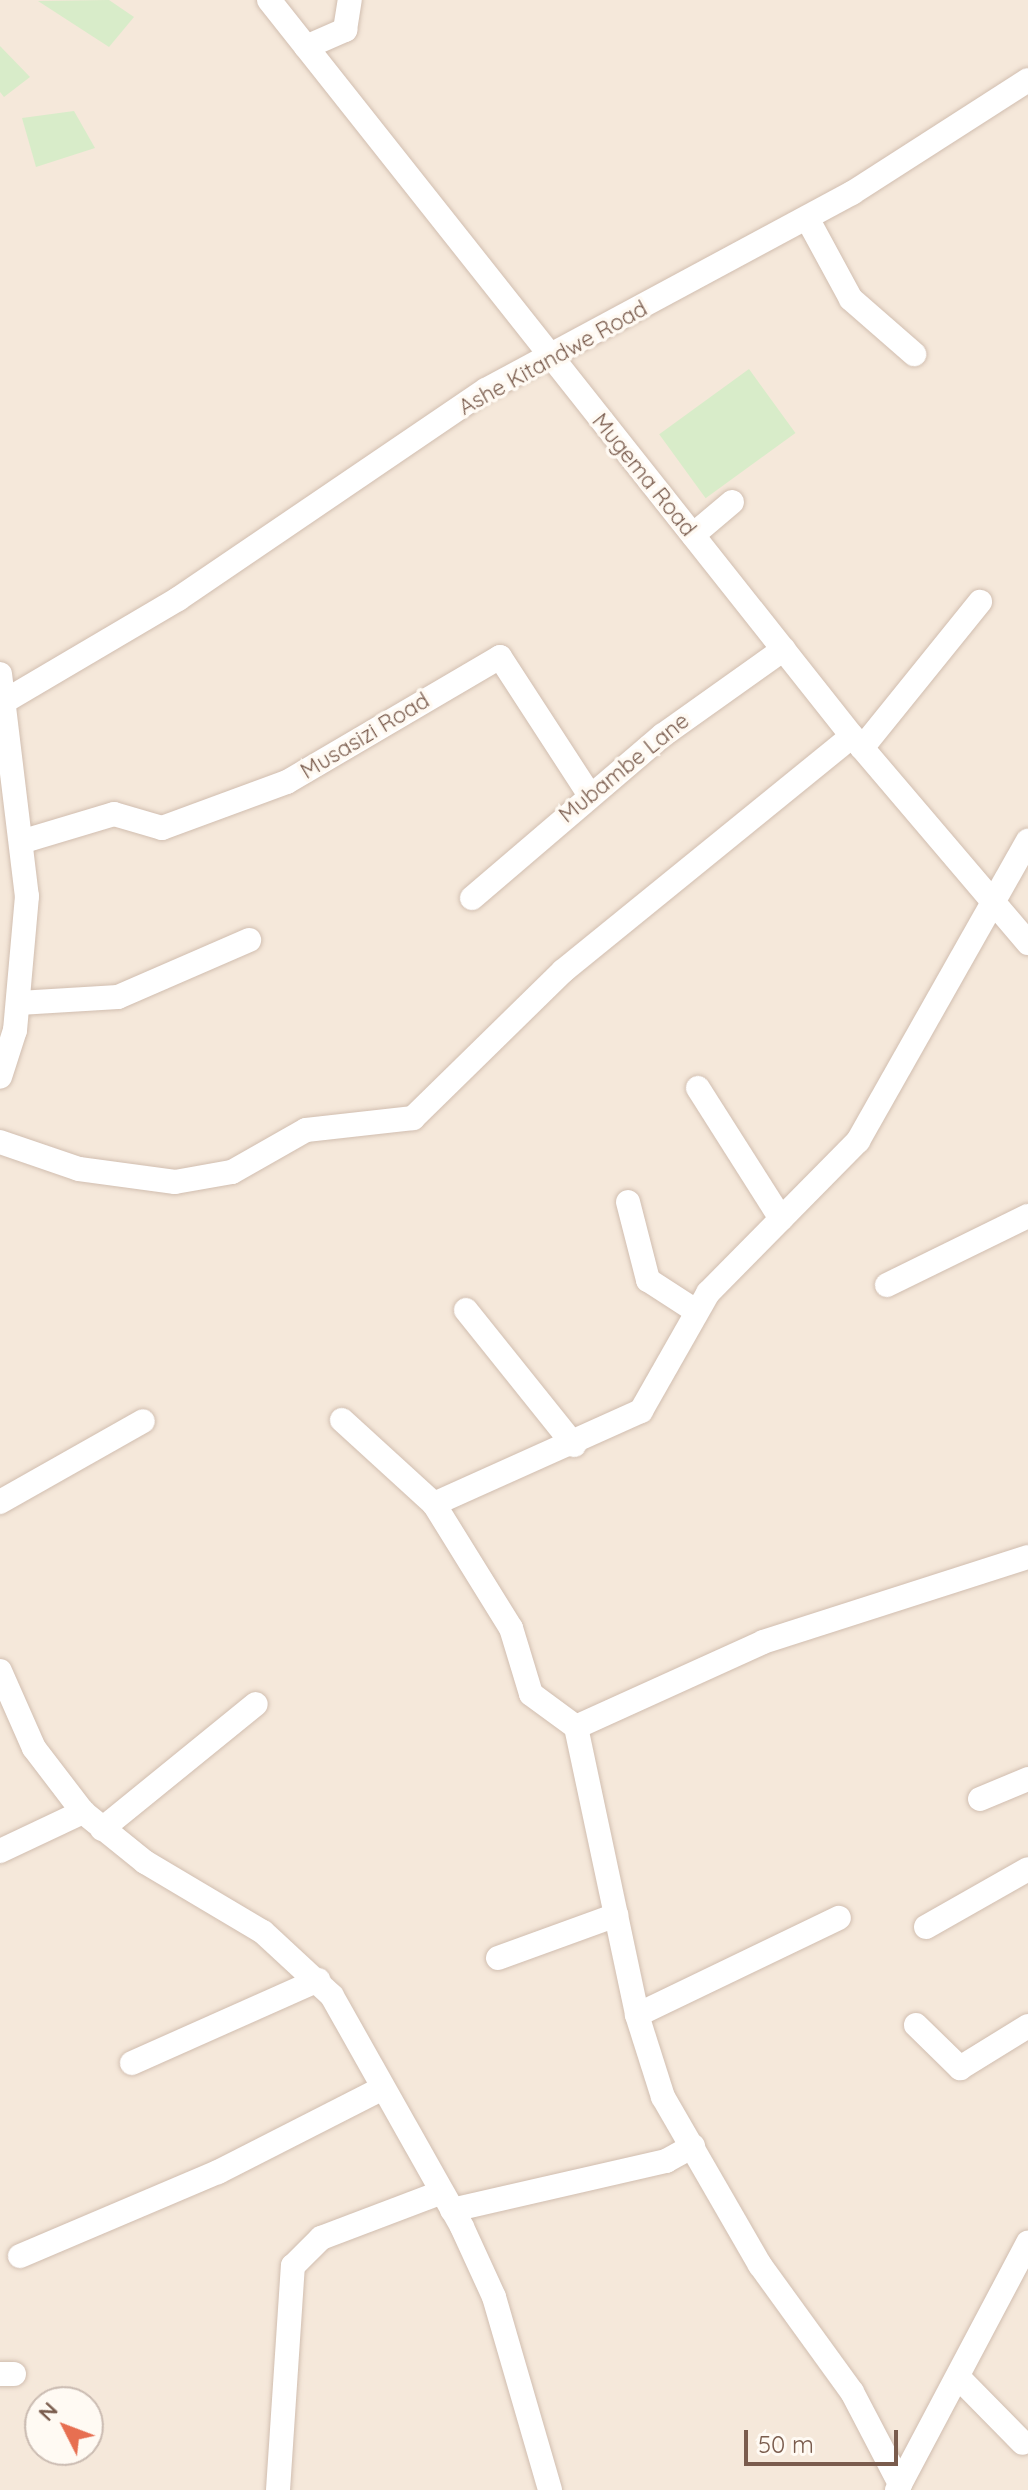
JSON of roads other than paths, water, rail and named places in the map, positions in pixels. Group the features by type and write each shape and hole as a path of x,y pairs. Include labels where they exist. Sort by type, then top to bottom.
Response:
{"street":[{"name":"Mugema Road","path":"269,0 547,356 857,742 1028,943"},
{"path":"306,47 345,30 350,0"},
{"name":"Ashe Kitandwe Road","path":"5,701 178,599 547,356 807,218 1028,80"},
{"path":"807,218 851,299 914,354"},
{"path":"693,535 732,502"},
{"path":"0,1142 79,1169 175,1182 232,1172 306,1130 413,1118 563,971 857,742 980,602"},
{"name":"Mubambe Lane","path":"472,898 589,794 784,649"},
{"name":"Musasizi Road","path":"24,841 114,814 162,828 287,782 500,657 589,794"},
{"path":"0,674 24,841 19,1003 7,1040 0,1077"},
{"path":"434,1504 574,1445 641,1411 696,1311 881,1109 991,898 1028,841"},
{"path":"19,1003 118,997 249,940"},
{"path":"698,1088 781,1219"},
{"path":"628,1202 648,1280 696,1311"},
{"path":"887,1285 1028,1216"},
{"path":"466,1310 574,1445"},
{"path":"342,1420 434,1504 511,1628 531,1694 576,1727 637,2015 663,2097 760,2265 852,2392 899,2487"},
{"path":"0,1502 143,1421"},
{"path":"576,1727 763,1642 1028,1557"},
{"path":"0,1671 34,1748 83,1812 102,1829 263,1932 318,1980 447,2201 494,2297 550,2490"},
{"path":"102,1829 256,1704"},
{"path":"980,1799 1028,1779"},
{"path":"0,1851 83,1812"},
{"path":"926,1927 1028,1869"},
{"path":"498,1958 616,1915"},
{"path":"637,2015 839,1918"},
{"path":"132,2063 318,1980"},
{"path":"916,2025 960,2068 1028,2026"},
{"path":"20,2256 218,2172 381,2089"},
{"path":"278,2490 293,2266 321,2238 447,2201 666,2161 693,2146"},
{"path":"899,2487 961,2380 1028,2243"},
{"path":"961,2380 1023,2443"}]}
